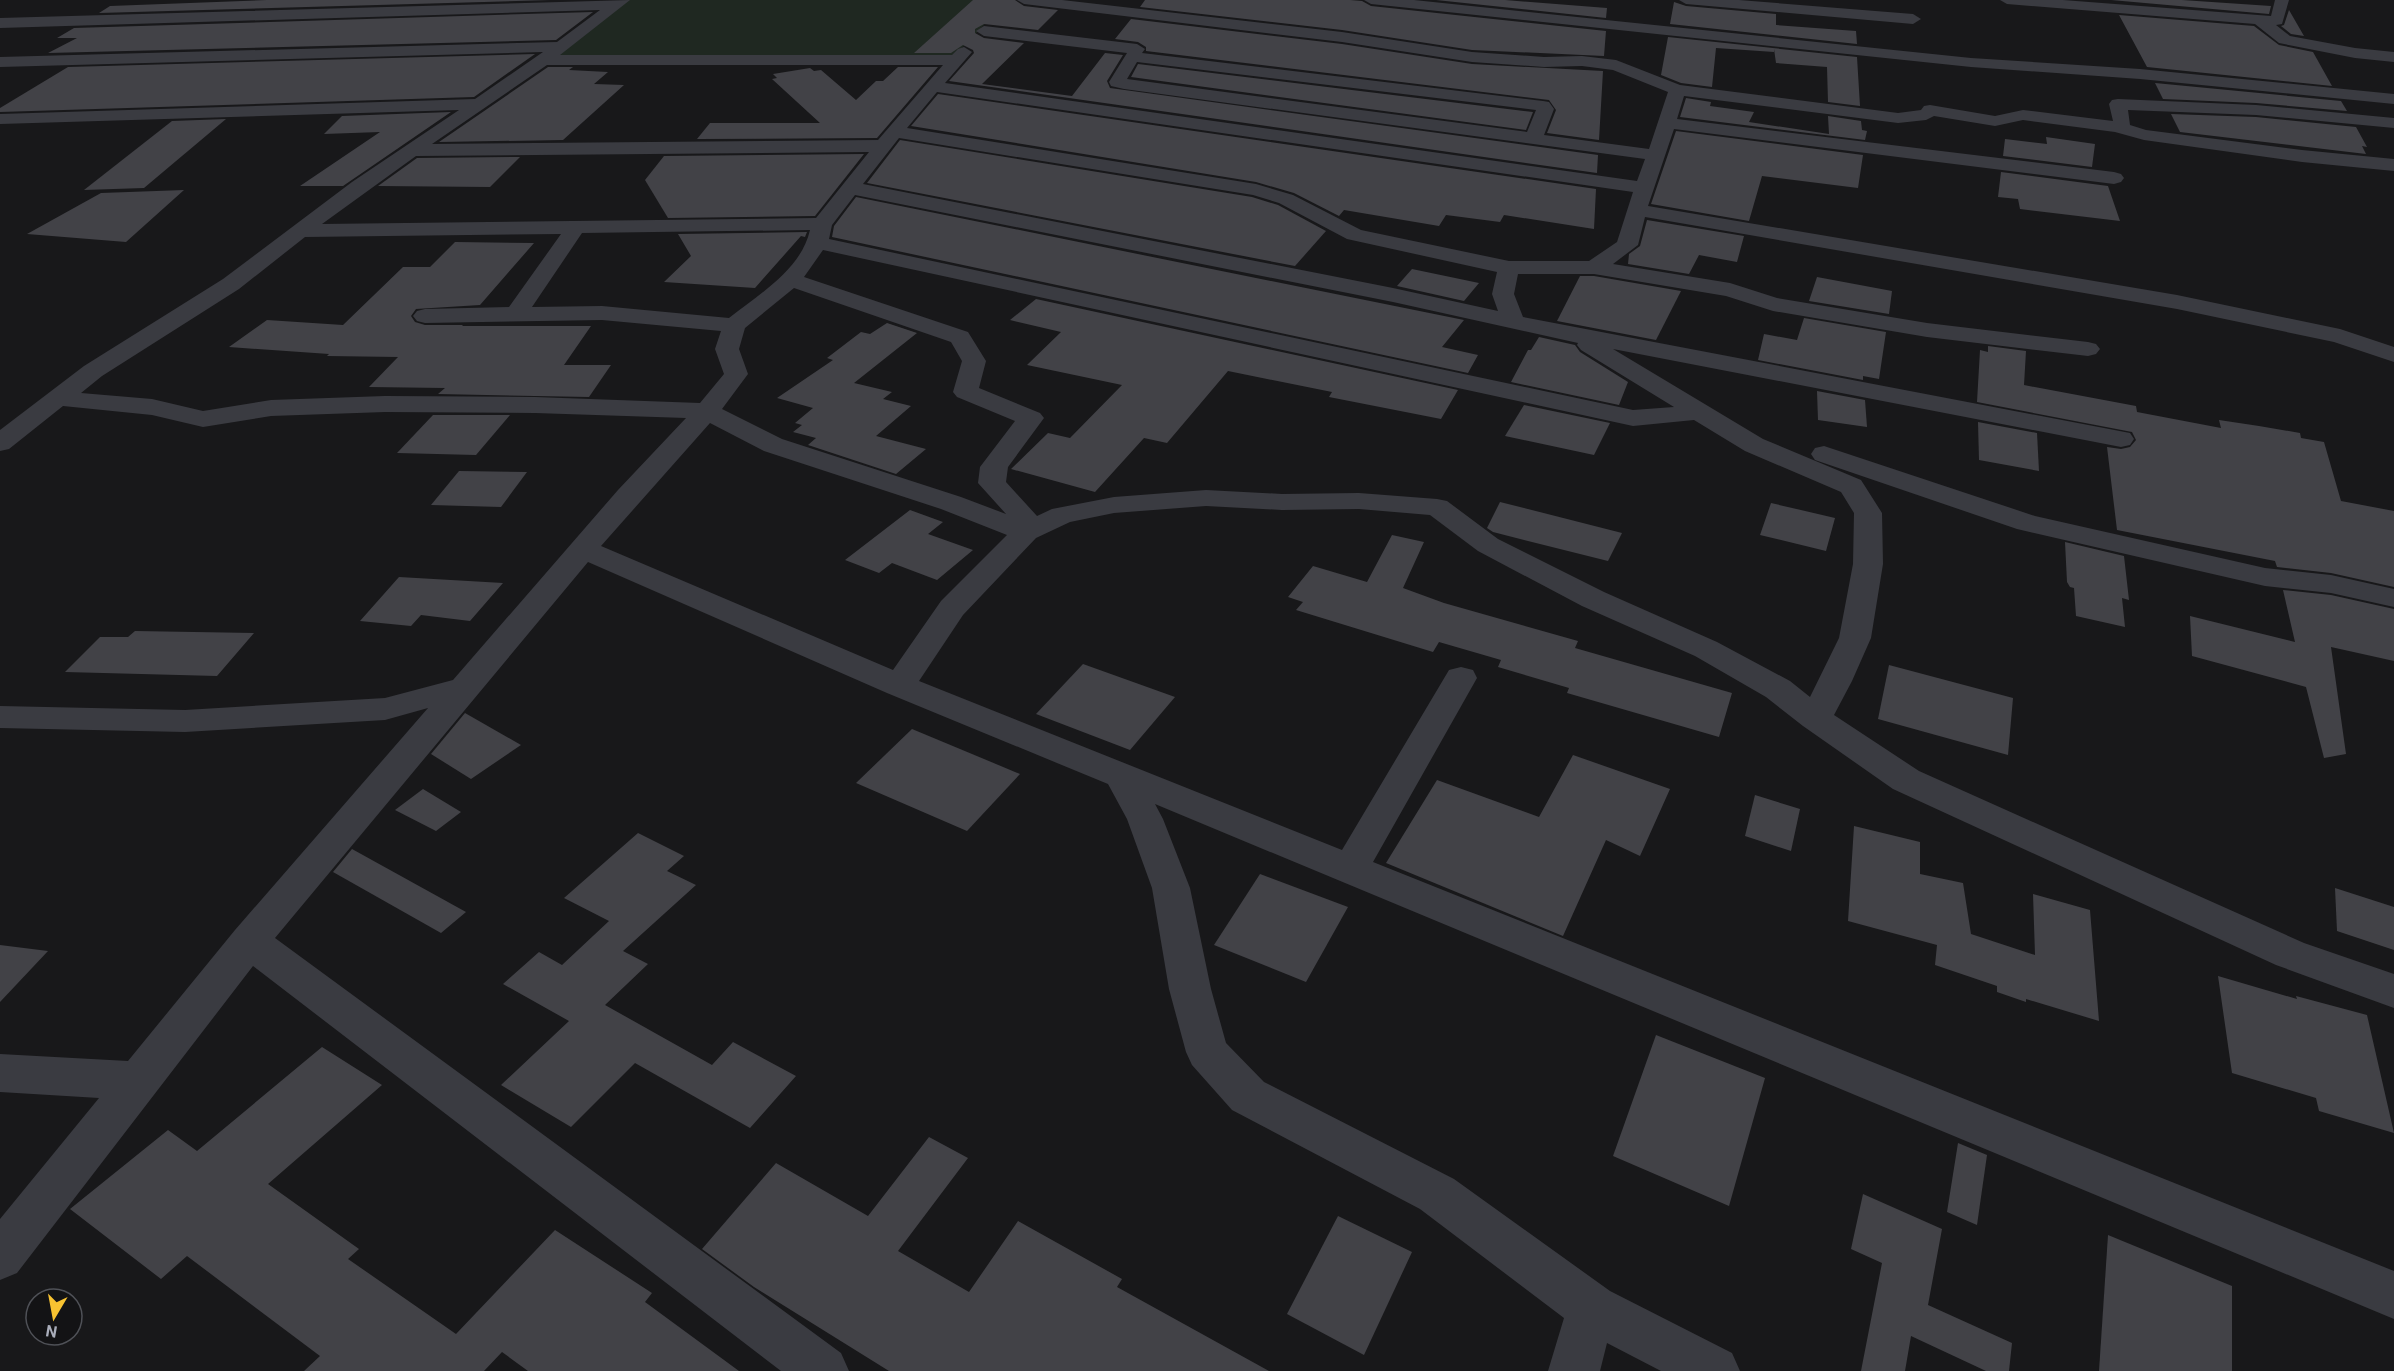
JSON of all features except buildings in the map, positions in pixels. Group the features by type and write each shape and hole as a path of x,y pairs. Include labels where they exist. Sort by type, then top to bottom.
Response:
{"street":[{"path":"1024,0 1342,37 1472,57 1544,62 1582,61 1616,65 1677,90 1898,118 1926,115 1930,110 1935,92"},
{"path":"1371,0 1927,57 1980,65 2043,67 2173,77 2394,99"},
{"path":"1686,0 1913,19"},
{"path":"1907,0 1913,19 1924,37 1927,57 1948,77"},
{"path":"2007,0 2259,21 2277,21 2282,0"},
{"path":"75,21 103,2"},
{"path":"0,23 619,3"},
{"path":"0,443 93,370 231,284 410,150 453,123 619,3"},
{"path":"0,1257 249,941 628,496 707,411 736,374 728,349 734,325 791,280 851,188 910,111 1005,8"},
{"path":"2259,21 2285,40 2355,53 2394,57"},
{"path":"1582,61 1611,25"},
{"path":"984,31 1137,49 1117,82 1655,155"},
{"path":"1305,76 1342,37"},
{"path":"0,62 550,54 956,60"},
{"path":"1132,57 1543,106 1545,109 1533,140"},
{"path":"932,86 1643,188"},
{"path":"1129,114 1154,88"},
{"path":"1593,267 1628,245 1636,210 1668,123 1677,90"},
{"path":"0,119 479,104"},
{"path":"2117,127 2122,123 2118,104 2246,110 2394,123"},
{"path":"1930,110 1995,121 2023,115 2117,127 2144,135 2302,156 2394,165"},
{"path":"1668,123 2114,178"},
{"path":"410,150 889,139 1256,190 1286,199 1354,235 1509,268 1593,267 1730,290 1773,304 1880,322 2088,349"},
{"path":"851,188 1371,291 1568,334 2121,439"},
{"path":"1636,210 2177,302 2340,336 2394,356"},
{"path":"300,231 575,228 820,234 1427,376 1633,418 1699,412 2027,523 2265,577 2331,584 2394,598"},
{"path":"516,314 575,228"},
{"path":"1509,268 1503,294 1513,321"},
{"path":"791,280 960,337 974,361 966,392 1031,418 994,467 992,483 1024,518 1026,532"},
{"path":"425,316 602,313 734,325"},
{"path":"1568,334 1754,445 1851,486 1868,513 1868,564 1854,638 1836,681 1815,718"},
{"path":"56,398 152,407 203,419 271,408 335,405 535,405 707,411 773,445 951,503 1026,532"},
{"path":"900,685 952,609 1026,532 1062,515 1114,505 1206,498 1282,502 1359,501 1437,507 1488,545 1593,599 1706,649 1778,689 1815,718 1906,780 2290,954 2394,991"},
{"path":"584,550 900,685 2394,1295"},
{"path":"1351,868 1461,678"},
{"path":"0,717 185,721 361,711 385,709 466,687"},
{"path":"1120,774 1145,819 1171,888 1190,989 1207,1052 1248,1096 1437,1194 1592,1308 1714,1371"},
{"path":"249,941 823,1371"},
{"path":"0,1073 139,1081"},
{"path":"1574,1371 1592,1308"}],"shaded area":[{"path":"628,0 1008,0 953,57 553,56"}]}
